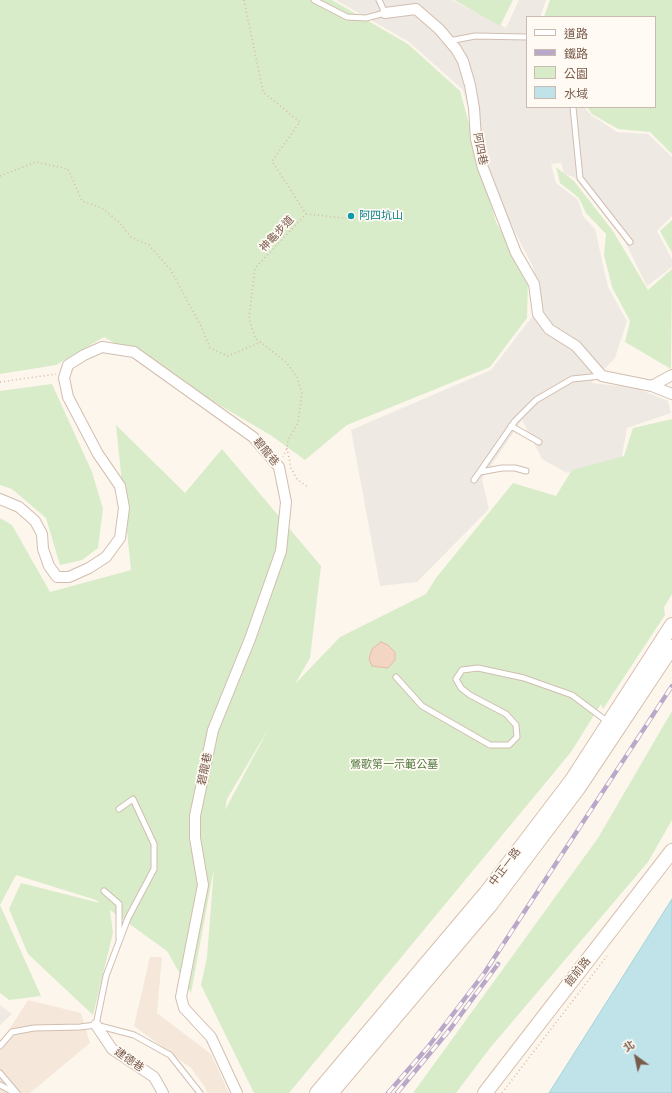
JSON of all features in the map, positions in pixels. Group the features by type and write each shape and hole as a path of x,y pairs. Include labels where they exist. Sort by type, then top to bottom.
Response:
{"main road":[{"name":"中正一路","path":"331,1093 491,904 579,787 672,625"},
{"name":"中正一路","path":"317,1093 486,893 672,648"},
{"name":"館前路","path":"485,1093 672,851"}],"street":[{"name":"阿四巷","path":"385,13 416,9 449,41 463,61 470,85 474,108 476,139 491,192 516,254 534,284 538,314 549,329 576,346 602,376"},
{"name":"碧龍巷","path":"65,373 68,365 84,354 102,347 134,352 253,437 279,467 286,502 281,551 250,639 213,730 195,816 195,838 203,885 181,997 184,1008 211,1037 237,1093"},
{"path":"0,499 19,507 36,521 42,534 43,549 49,566 57,577 69,577 89,568 106,556 120,538 124,508 120,486 98,454 68,397 64,378 65,373"},
{"path":"652,386 672,375"},
{"path":"602,376 652,386 672,394"},
{"name":"建德巷","path":"96,1025 112,1049 154,1077 163,1093"}],"lane":[{"name":"阿四巷","path":"314,0 347,17 366,18 385,13"},
{"path":"379,0 385,13"},
{"path":"449,41 475,36 526,37"},
{"path":"573,108 580,178 630,242"},
{"path":"474,480 511,426 536,400 572,379 602,376"},
{"path":"511,426 540,442"},
{"path":"480,472 502,468 515,468 526,471"},
{"path":"396,677 422,706 490,745 509,744 517,737 516,725 506,714 470,695 461,688 456,679 462,670 478,668 524,678 572,695 613,726"},
{"path":"96,1025 106,976 128,918 154,869 154,844 133,799 119,809"},
{"path":"104,891 119,904 119,943"},
{"path":"0,1046 12,1032 34,1028 80,1028 96,1025 134,1035 170,1054 198,1092"},
{"path":"0,1073 16,1093"},
{"path":"0,1085 16,1093"}],"path":[{"name":"神龜步道","path":"244,0 263,92 300,122 272,161 306,214 255,268 249,318 255,338 286,362 297,377 302,393 298,423 288,440 287,448 279,467"},
{"path":"0,176 36,162 68,169 82,201 102,208 119,222 131,237 149,245 170,269 201,326 210,348 228,356 261,342"},
{"path":"306,214 354,219"},
{"path":"0,382 65,373"},
{"path":"287,448 292,468 297,478 309,488"},
{"path":"502,1093 609,953"}],"shaded area":[{"path":"336,0 452,0 506,28 519,0 546,0 540,16 526,16 526,108 585,108 591,115 617,132 648,134 672,157 672,216 657,231 672,259 672,267 647,286 625,242 574,177 564,174 561,163 551,164 556,183 578,200 583,216 595,229 608,287 627,321 615,358 591,383 636,388 668,401 671,413 627,428 621,461 567,473 542,459 522,420 482,479 489,509 417,582 380,586 351,430 491,370 541,305 533,267 492,187 463,90 409,42"},
{"path":"150,957 162,957 157,1013 211,1054 229,1093 207,1093 205,1087 191,1068 134,1026"},
{"path":"28,1000 81,1013 90,1043 30,1093 0,1093 0,1044"},
{"path":"0,1005 12,1014 0,1025"}],"green space":[{"path":"0,0 332,0 408,44 460,91 496,222 528,281 527,318 490,367 347,425 305,460 272,436 104,337 56,365 0,374"},
{"path":"454,0 513,0 500,26"},
{"path":"550,0 672,0 672,154 650,132 618,129 592,114 588,108 656,108 656,16 544,16"},
{"path":"556,167 574,181 613,231 648,290 672,269 671,369 625,342 630,321 612,287 604,255 606,234 586,213 579,198 560,183"},
{"path":"672,220 672,253 660,231"},
{"path":"52,384 92,472 103,509 98,548 82,560 60,565 46,518 12,489 0,485 0,391"},
{"name":"鶯歌第一示範公墓","path":"672,419 672,594 664,607 665,615 603,709 601,704 571,752 289,1093 254,1093 201,985 207,957 214,868 191,993 167,951 110,910 113,933 93,1015 28,954 9,909 21,883 100,903 96,900 16,875 0,905 0,518 12,525 50,592 131,570 116,425 185,493 222,449 321,566 310,658 295,684 340,637 426,594 436,578 513,483 556,496 572,470 624,456 633,428","holes":["269,728 225,810 227,799"]},
{"path":"672,711 672,820 648,862 490,1048 456,1093 413,1093 598,838"},
{"path":"0,905 41,996 9,1000 0,993"}],"water":[{"path":"672,899 672,1093 549,1093"}],"building":[{"path":"381,642 388,645 395,652 395,660 388,668 372,666 369,659 372,649"}],"railway":[{"path":"388,1093 428,1047 485,972 672,686"},
{"path":"397,1093 451,1028 498,964"}],"place":[{"name":"阿四坑山","path":"351,216"}]}
